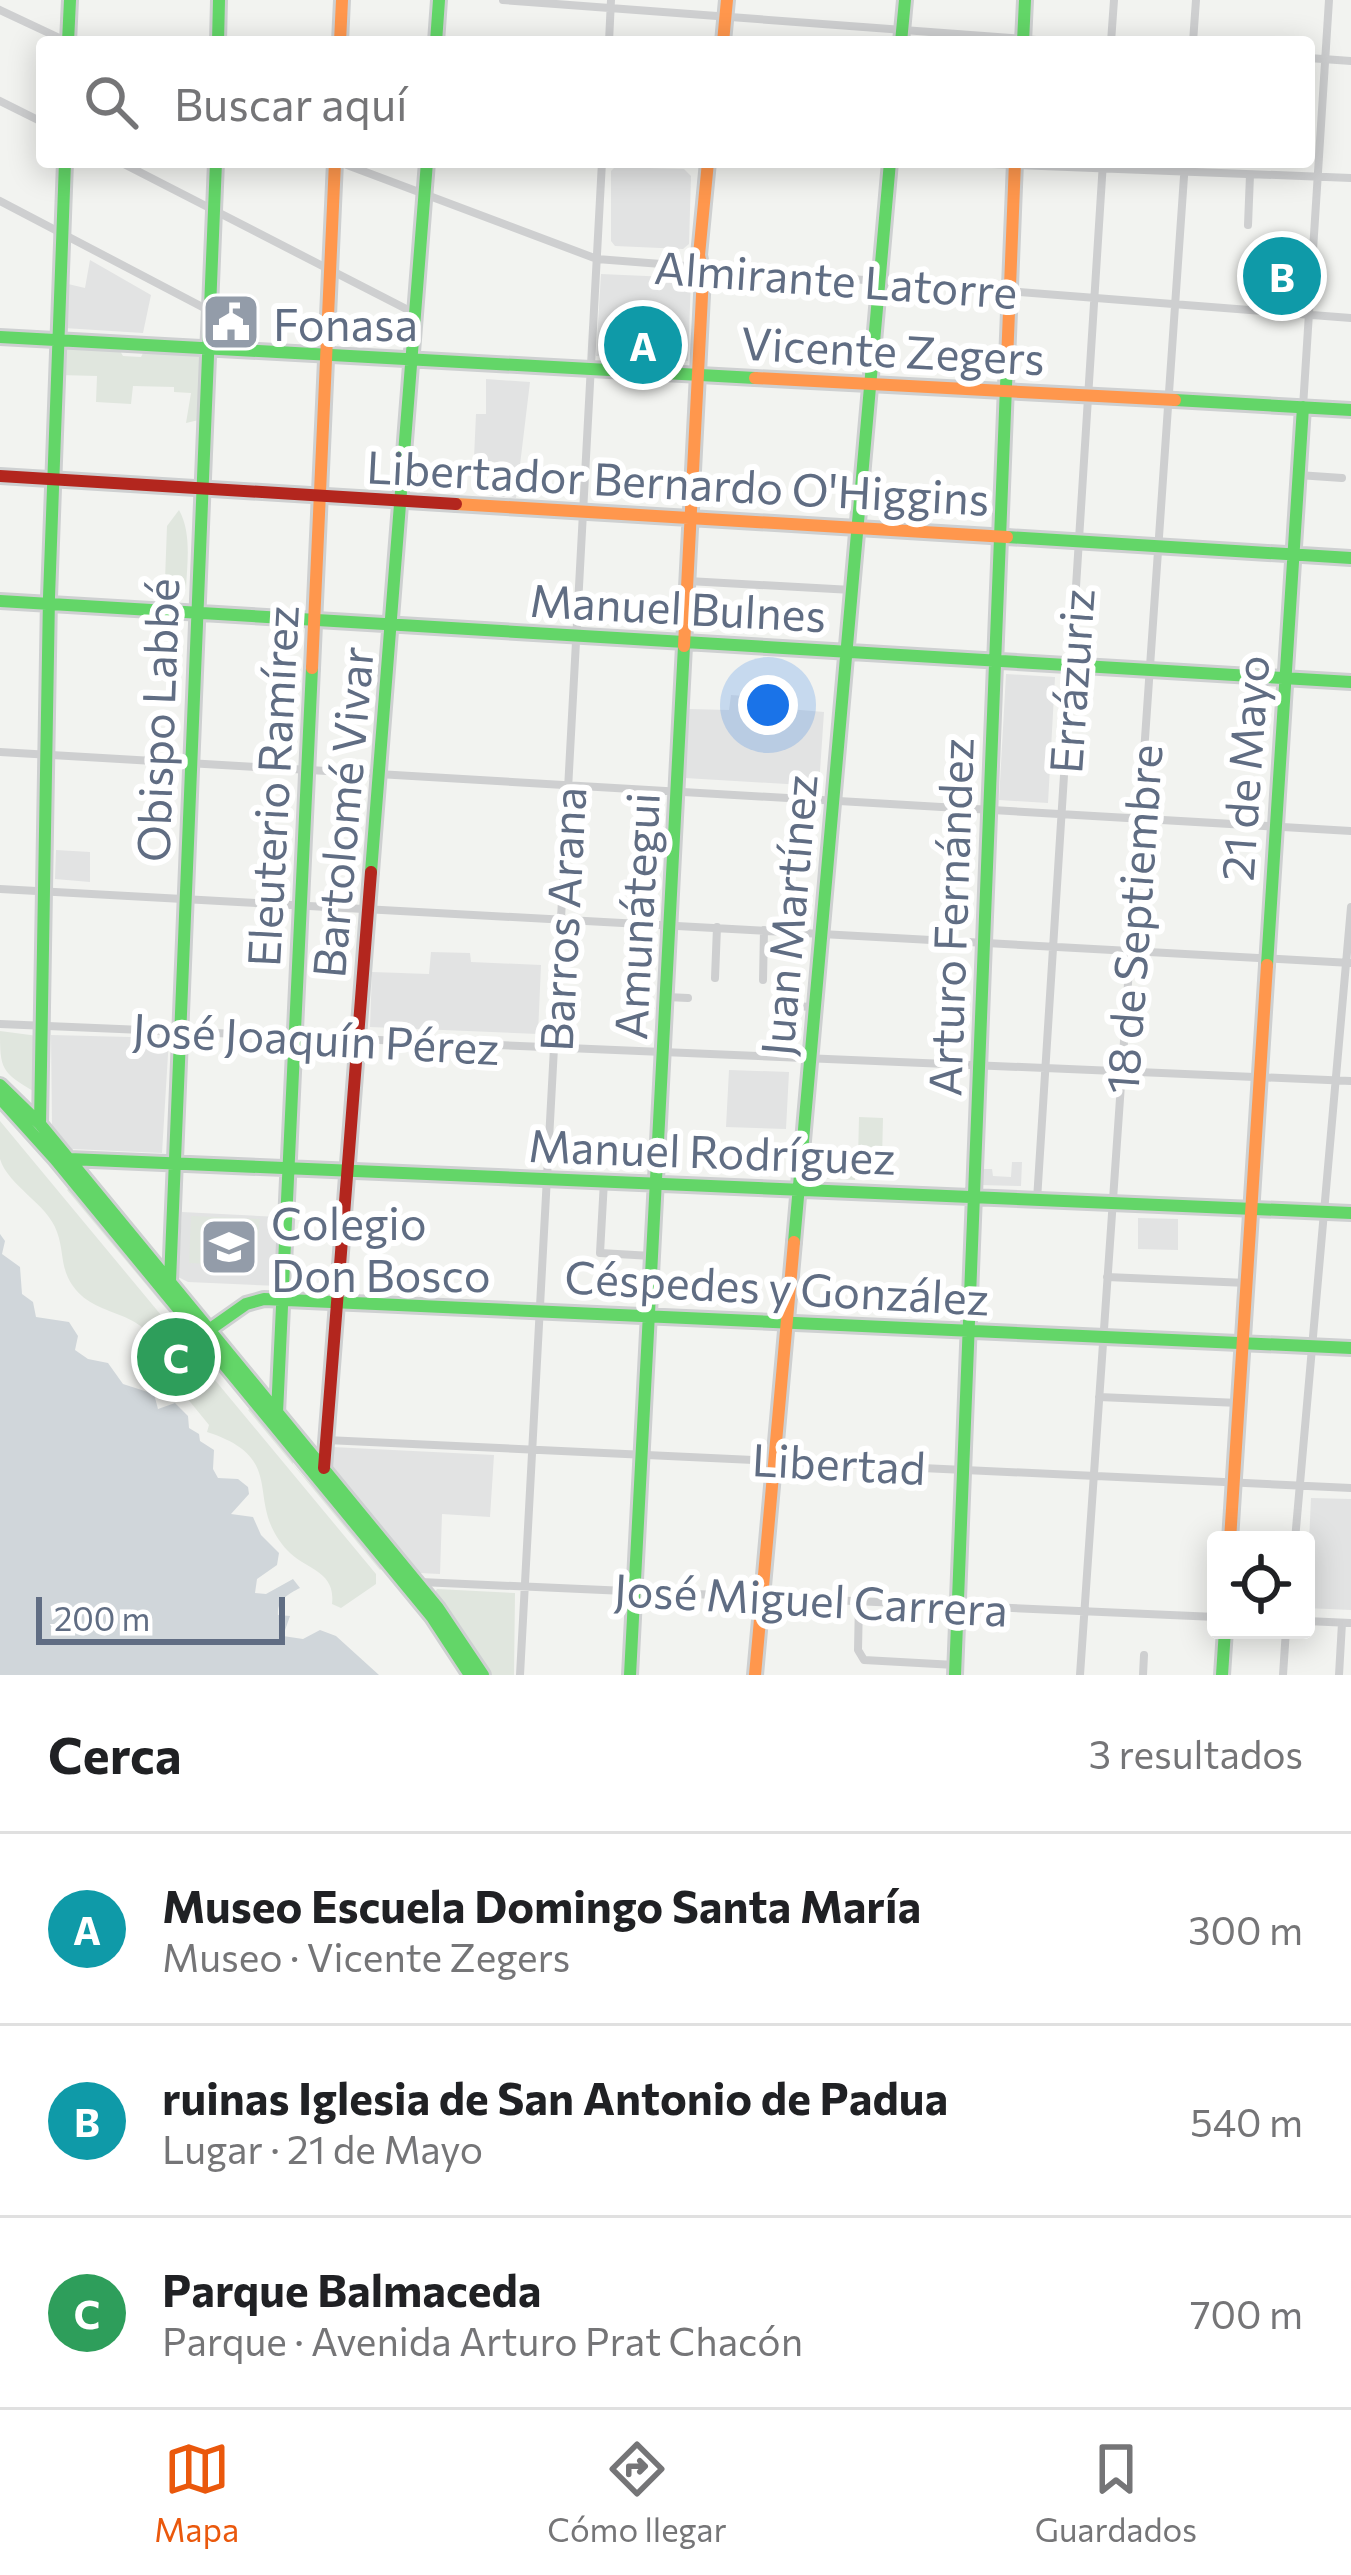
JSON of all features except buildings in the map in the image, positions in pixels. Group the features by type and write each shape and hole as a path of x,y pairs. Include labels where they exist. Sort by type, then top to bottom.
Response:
{"street":[{"path":"68,36 70,0"},
{"path":"218,36 219,0"},
{"path":"340,36 342,0"},
{"path":"436,36 439,0"},
{"path":"503,0 611,4 894,36"},
{"path":"724,36 727,0"},
{"path":"902,36 905,0"},
{"path":"1024,36 1025,0"},
{"path":"1111,36 1114,0"},
{"path":"1193,36 1196,0"},
{"name":"21 de Mayo","path":"1231,1531 1329,0"},
{"path":"609,36 611,4"},
{"path":"0,10 55,36"},
{"path":"1315,58 1351,61"},
{"path":"0,100 36,119"},
{"path":"40,1124 52,479 65,168"},
{"path":"132,168 416,314"},
{"name":"Obispo Labbé","path":"170,1281 216,168"},
{"name":"Eleuterio Ramírez","path":"277,1413 337,168"},
{"name":"Almirante Latorre","path":"353,168 597,259 1351,318"},
{"name":"Bartolomé Vivar","path":"324,1468 427,168"},
{"name":"Barros Arana","path":"520,1675 602,168"},
{"name":"Amunátegui","path":"630,1675 699,375 699,255 707,168"},
{"name":"Juan Martínez","path":"755,1675 889,168"},
{"name":"Arturo Fernández","path":"955,1670 1015,168"},
{"name":"Errázuriz","path":"1037,1200 1103,168"},
{"name":"18 de Septiembre","path":"1080,1675 1184,168"},
{"path":"1192,168 1351,178"},
{"path":"1248,225 1250,175"},
{"path":"0,201 210,311"},
{"name":"Vicente Zegers","path":"0,337 1351,410"},
{"path":"1298,475 1342,478"},
{"name":"Libertador Bernardo O'Higgins","path":"0,476 1351,559"},
{"path":"688,580 852,590"},
{"name":"Manuel Bulnes","path":"0,602 1351,682"},
{"path":"0,752 1351,830"},
{"path":"0,889 1348,963"},
{"path":"1296,1531 1351,907"},
{"path":"716,978 718,927"},
{"path":"763,980 764,930"},
{"path":"788,1018 789,983"},
{"path":"667,997 688,998"},
{"path":"788,1006 814,1007"},
{"name":"José Joaquín Pérez","path":"0,1024 1351,1081"},
{"path":"0,1085 40,1124 324,1468 413,1586 470,1675"},
{"path":"0,1098 285,1439 450,1623 483,1675"},
{"name":"Manuel Rodríguez","path":"69,1159 1351,1213"},
{"path":"604,1181 599,1253 653,1256"},
{"path":"1108,1277 1247,1283"},
{"name":"Céspedes y González","path":"209,1330 246,1304 282,1300 1351,1348"},
{"path":"194,1330 209,1330"},
{"path":"1099,1397 1239,1403"},
{"path":"277,1413 285,1439"},
{"name":"Libertad","path":"326,1440 1351,1488"},
{"name":"José Miguel Carrera","path":"413,1586 634,1590 1207,1617"},
{"path":"859,1601 858,1650 864,1660 955,1670"},
{"path":"1315,1621 1347,1623 1339,1675"},
{"path":"1222,1675 1224,1639"},
{"path":"1283,1675 1285,1639"},
{"path":"1143,1675 1144,1655"}],"shaded area":[{"path":"684,169 691,176 689,244 683,249 615,246 611,241 611,171"},
{"path":"90,260 151,295 143,333 64,328 68,284 85,288"},
{"path":"601,274 691,278 688,361 596,356"},
{"path":"63,347 119,349 123,356 141,357 144,351 201,354 203,419 186,423 191,393 174,392 174,387 133,386 131,404 96,402 97,376 59,375"},
{"path":"486,379 530,382 516,498 492,496 494,462 474,458 476,414 486,414"},
{"path":"179,510 188,549 182,592 165,580 167,526"},
{"path":"1006,674 1055,677 1048,803 999,800"},
{"path":"731,695 776,698 777,708 824,712 819,786 685,778 689,709 729,710"},
{"path":"56,850 90,852 90,882 55,879"},
{"path":"431,952 470,953 471,962 541,965 538,1034 370,1027 372,972 429,974"},
{"path":"0,1031 38,1036 35,1092 5,1068"},
{"path":"51,1035 169,1038 162,1153 72,1149 52,1125"},
{"path":"729,1070 789,1072 786,1129 726,1127"},
{"path":"859,1117 883,1118 882,1159 858,1159"},
{"path":"0,1121 376,1574 376,1584 341,1608 332,1604 324,1577 287,1550 267,1515 262,1483 249,1455 207,1432 209,1425 161,1366 155,1365 154,1347 139,1325 76,1290 52,1222 4,1169"},
{"path":"813,1153 856,1154 855,1180 812,1178"},
{"path":"1012,1162 1022,1162 1021,1186 980,1185 981,1169 992,1169 993,1176 1011,1177"},
{"path":"71,1187 158,1294 168,1311 67,1190"},
{"name":"Colegio Don Bosco","path":"182,1212 280,1217 279,1286 188,1282 178,1277"},
{"path":"191,1216 260,1219 256,1266 189,1263"},
{"path":"1138,1218 1178,1219 1178,1250 1138,1249"},
{"path":"0,1234 5,1241 2,1254 20,1267 22,1294 33,1302 36,1317 69,1322 78,1336 75,1350 88,1359 108,1363 123,1384 154,1394 158,1409 175,1403 188,1416 189,1428 214,1450 213,1469 218,1478 238,1479 248,1487 249,1494 231,1514 253,1517 261,1535 279,1553 277,1565 257,1579 255,1593 266,1594 293,1579 300,1588 279,1605 278,1615 290,1616 283,1636 303,1639 320,1630 336,1636 379,1675 0,1675"},
{"path":"252,1407 294,1459 293,1464 384,1567 380,1570 248,1410"},
{"path":"332,1447 494,1455 490,1517 442,1514 440,1574 419,1573 332,1471"},
{"path":"1311,1498 1351,1499 1351,1610 1315,1608 1315,1531 1310,1531"},
{"path":"437,1589 515,1593 514,1675 489,1675 434,1593"}],"traffic: fast":[{"path":"68,36 70,0"},
{"path":"218,36 219,0"},
{"path":"436,36 439,0"},
{"path":"902,36 905,0"},
{"path":"1023,36 1025,0"},
{"path":"40,1124 49,597 65,168"},
{"path":"170,1281 216,168"},
{"path":"371,872 427,168"},
{"path":"794,1242 889,168"},
{"path":"0,337 755,378"},
{"path":"955,1675 1007,361"},
{"path":"1175,400 1351,410"},
{"path":"1267,965 1303,407"},
{"path":"1007,537 1351,558"},
{"path":"0,601 1351,682"},
{"path":"630,1675 684,646"},
{"path":"277,1413 312,668"},
{"path":"0,1085 40,1124 438,1608 483,1675"},
{"path":"0,1098 432,1617 470,1675"},
{"path":"69,1159 1351,1213"},
{"path":"209,1330 246,1304 264,1299 1351,1348"},
{"path":"1222,1675 1224,1639"}],"traffic: slow":[{"path":"340,36 342,0"},
{"path":"724,36 727,0"},
{"path":"312,668 335,168"},
{"path":"684,646 703,276 699,255 707,168"},
{"path":"1007,361 1015,168"},
{"path":"755,378 1175,400"},
{"path":"456,504 1007,537"},
{"path":"1231,1531 1267,965"},
{"path":"755,1675 794,1242"}],"traffic: jam":[{"path":"0,476 456,504"},
{"path":"324,1468 371,872"}],"place":[{"name":"ruinas Iglesia de San Antonio de Padua","path":"1282,276"},
{"name":"Fonasa","path":"231,322"},
{"name":"Museo Escuela Domingo Santa María","path":"643,345"},
{"name":"Colegio Don Bosco","path":"229,1247"},
{"name":"Parque Balmaceda","path":"176,1357"}]}
